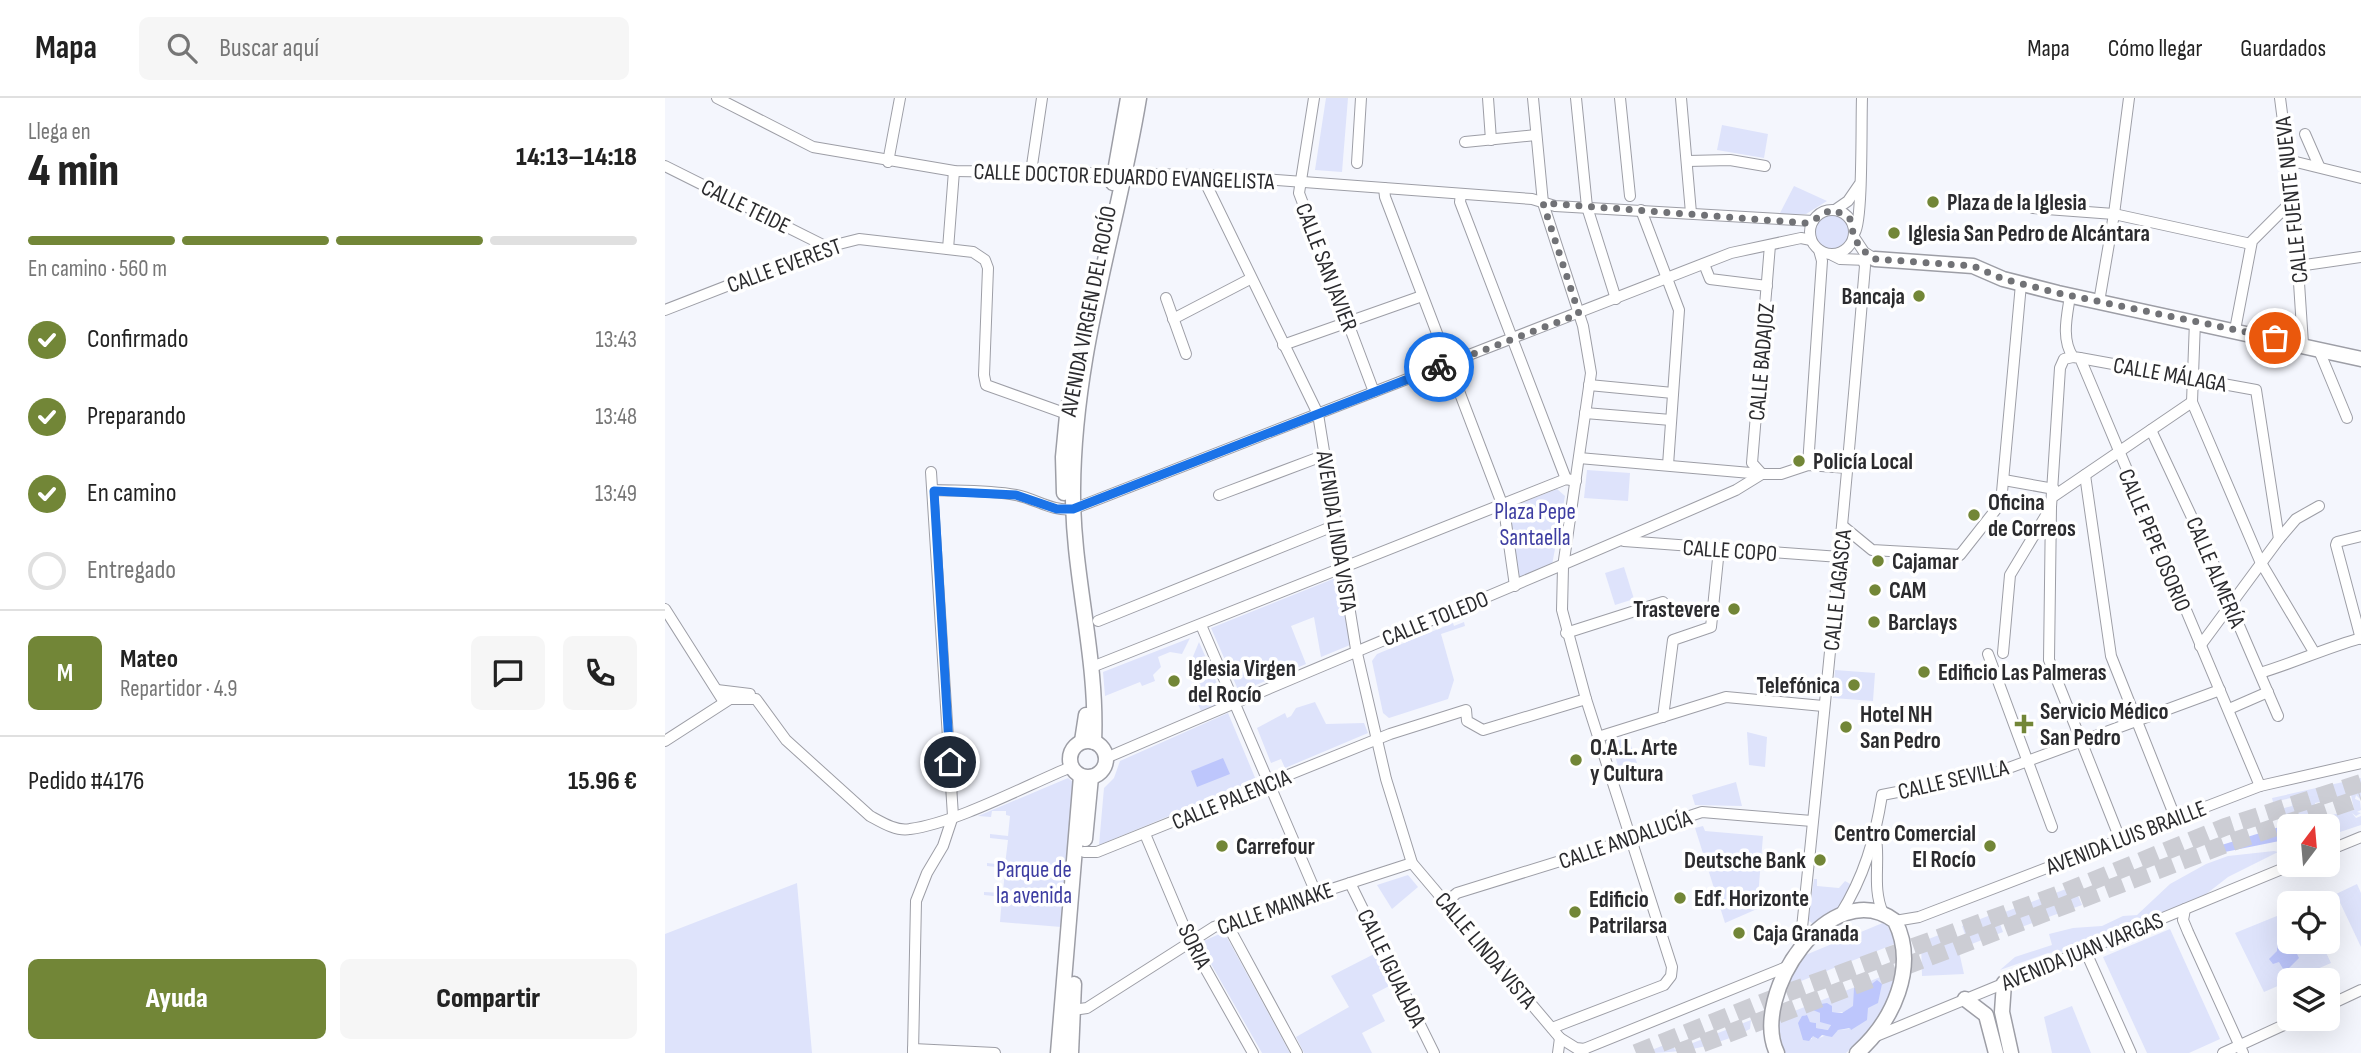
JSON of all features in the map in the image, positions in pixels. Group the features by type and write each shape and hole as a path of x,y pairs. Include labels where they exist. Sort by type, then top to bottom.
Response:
{"street":[{"name":"CALLE DOCTOR EDUARDO EVANGELISTA","path":"717,98 813,147 888,162 954,171 1208,175 1532,199 1543,203 1587,207 1813,222"},
{"path":"888,162 900,98"},
{"path":"1031,172 1042,98"},
{"path":"1119,173 1128,98"},
{"path":"1119,173 1129,160 1139,98"},
{"name":"CALLE SAN JAVIER","path":"1314,98 1299,193 1374,391"},
{"path":"1357,163 1361,98"},
{"path":"1488,98 1491,140"},
{"path":"1539,98 1533,98 1543,203 1588,350 1589,385 1579,458 1571,480 1562,610 1566,633 1586,699 1672,967 1671,976 1664,985 1552,1028"},
{"path":"1576,98 1587,207 1616,299"},
{"path":"1620,98 1630,196"},
{"path":"1681,98 1691,213"},
{"path":"1824,252 1844,251 1859,223 1862,98"},
{"path":"2099,302 2115,214 2129,98"},
{"name":"CALLE FUENTE NUEVA","path":"2280,98 2298,266 2303,344"},
{"name":"CALLE FUENTE NUEVA","path":"2305,134 2319,166"},
{"path":"1465,142 1536,135"},
{"path":"1688,161 1730,160 1765,166"},
{"path":"2288,160 2361,178"},
{"name":"CALLE TEIDE","path":"665,166 827,247"},
{"path":"948,249 954,171"},
{"name":"AVENIDA VIRGEN DEL ROCÍO","path":"1088,741 1063,457 1081,321 1119,173"},
{"name":"AVENIDA VIRGEN DEL ROCÍO","path":"1088,741 1092,667 1069,510 1076,417 1085,347 1119,173"},
{"name":"AVENIDA LINDA VISTA","path":"1208,175 1207,186 1318,414 1356,649 1376,739 1412,863"},
{"path":"1811,240 1813,222 1822,212 1835,210 1848,201 1859,185"},
{"path":"1384,188 1385,197 1501,504 1515,586"},
{"path":"1461,194 1460,202 1512,340 1571,480"},
{"path":"2235,330 2251,244 2286,207 2291,195"},
{"path":"2033,208 2115,214 2251,244"},
{"path":"1835,210 1850,219 1854,234 1869,260"},
{"path":"1641,211 1679,310 1668,465"},
{"path":"934,491 1016,495 1069,510 1704,264 1801,238 1811,240 1824,252 1840,259 1973,266 2021,284 2070,296 2303,344 2361,359"},
{"name":"CALLE EVEREST","path":"665,310 827,247 859,239 973,252 987,262 986,385 1067,414"},
{"name":"CALLE BADAJOZ","path":"1762,474 1752,463 1770,245"},
{"path":"1808,465 1824,252"},
{"path":"2298,266 2361,257"},
{"name":"CALLE LAGASCA","path":"1800,948 1823,706 1844,527 1865,266 1869,260"},
{"path":"1704,264 1710,279 1767,286"},
{"path":"1173,318 1250,279"},
{"path":"1844,527 1871,550 1960,555 2001,503 2021,284"},
{"path":"1283,345 1422,296"},
{"name":"CALLE PEPE OSORIO","path":"2070,296 2067,342 2077,358 2118,452 2260,786"},
{"path":"1166,298 1186,354"},
{"path":"2195,321 2192,402 2260,561 2314,652"},
{"path":"2318,348 2347,418"},
{"path":"2077,358 2064,359 2060,368 2051,507 2049,660 2120,839"},
{"name":"CALLE MÁLAGA","path":"2077,358 2253,388 2257,394 2279,538"},
{"path":"1589,385 1673,393"},
{"path":"2004,480 2054,492 2085,475 2192,402"},
{"path":"1585,413 1671,420"},
{"name":"CALLE ALMERÍA","path":"2151,430 2232,604 2278,716"},
{"path":"1219,495 1325,454"},
{"path":"1579,458 1762,474 1781,474 1808,465 1848,468"},
{"path":"931,472 953,816 943,846 927,873 916,901 913,1051 995,1053"},
{"name":"CALLE TOLEDO","path":"1106,758 1356,649 1563,567 1736,490 1762,474"},
{"path":"2085,475 2112,656 2135,721 2175,817"},
{"path":"1092,667 1501,504 1571,480"},
{"path":"2200,646 2279,538 2296,519 2319,506"},
{"path":"2003,653 2010,575 2051,507"},
{"path":"1098,621 1336,525"},
{"path":"2260,673 2307,659 2314,652 2361,638 2336,545 2337,542 2361,536"},
{"name":"CALLE COPO","path":"1621,541 1840,557"},
{"path":"1663,717 1673,640 1711,627 1719,549"},
{"path":"1566,633 1663,602"},
{"path":"665,609 724,702"},
{"path":"1201,625 1267,785 1316,893"},
{"path":"1988,654 2052,827"},
{"path":"717,690 742,691 756,699 786,740 870,816 886,825 909,830 1081,773 1104,769 1106,758 1103,748 1088,741 1072,749 1081,773 1084,852 1071,1053"},
{"name":"CALLE SEVILLA","path":"1876,833 1882,795 1970,780 2029,761 2220,690"},
{"path":"2228,709 2268,692"},
{"path":"665,741 724,702 736,697 756,699"},
{"path":"1598,737 1726,697 1823,706"},
{"name":"CALLE PALENCIA","path":"1084,852 1097,852 1376,739 1466,710 1467,722 1483,730 1586,699"},
{"name":"AVENIDA LUIS BRAILLE","path":"1889,917 1919,917 2260,786 2361,763"},
{"path":"1061,1053 1060,1031 1081,773"},
{"name":"CALLE ANDALUCÍA","path":"1446,902 1457,893 1615,844 1629,836 1702,813 1812,821"},
{"path":"1840,915 1861,878 1876,833"},
{"path":"1863,1048 1885,1019 1903,975 1905,952 1876,893 1879,854 1876,833"},
{"name":"SORIA","path":"1145,834 1191,943 1253,1053"},
{"path":"2340,846 2361,837"},
{"name":"CALLE MAINAKE","path":"1073,1010 1087,1008 1226,922 1412,863"},
{"name":"CALLE LINDA VISTA","path":"1412,863 1560,1038 1576,1048 1585,1049"},
{"name":"AVENIDA JUAN VARGAS","path":"1863,1048 1965,999 2277,871"},
{"name":"CALLE IGUALADA","path":"1350,883 1434,1053"},
{"path":"1777,1053 1772,1040 1773,1010 1789,965 1800,948 1840,915 1862,909 1889,917"},
{"path":"2185,909 2183,920 2187,932 2241,1049"},
{"path":"1803,919 1812,926 1825,925"},
{"path":"1226,922 1297,1053"},
{"path":"2085,950 2131,1053"},
{"path":"1573,1053 1768,977 1789,965"},
{"path":"2004,983 2001,1012 2011,1053"},
{"path":"2340,1000 2361,990"},
{"path":"1965,999 1986,1015 1996,1053"},
{"path":"1061,1053 1068,1019 1073,1010"},
{"path":"2223,1053 2241,1049 2277,1030"},
{"path":"1044,1053 1056,1042 1060,1031"},
{"path":"1558,1053 1560,1038"}],"green space":[{"path":"1326,98 1348,98 1342,172 1315,170"},
{"path":"1722,125 1768,134 1764,158 1717,150"},
{"path":"1794,186 1827,201 1806,214 1779,215"},
{"path":"1833,213 1845,219 1851,231 1845,243 1833,249 1821,243 1815,231 1821,219"},
{"path":"1587,470 1630,473 1628,501 1584,498"},
{"name":"Plaza Pepe Santaella","path":"1557,489 1565,496 1552,565 1519,578 1508,508"},
{"path":"1624,567 1634,599 1615,605 1605,573"},
{"path":"1338,577 1350,645 1321,657 1314,617 1291,626 1306,664 1239,692 1211,628"},
{"path":"1464,622 1465,626 1441,634 1454,680 1448,699 1389,718 1383,713 1372,661 1377,654 1453,623 1454,626"},
{"path":"1190,638 1182,654 1170,652 1158,657 1161,667 1153,675 1155,681 1142,686 1140,682 1105,696 1103,672"},
{"path":"1199,642 1225,702 1201,711 1193,693 1193,681 1203,677 1196,661 1192,659"},
{"name":"Telefónica","path":"1835,670 1875,673 1873,701 1833,698"},
{"path":"1315,702 1326,724 1364,723 1368,733 1285,768 1281,759 1271,763 1257,728 1285,713 1287,718 1296,708"},
{"path":"1228,713 1256,780 1099,845 1104,788 1114,778 1120,761"},
{"path":"1747,732 1767,737 1765,767 1749,765"},
{"path":"1628,737 1637,763 1619,769 1611,743"},
{"name":"Parque de la avenida","path":"1068,778 1073,782 1061,927 1000,922 1002,897 984,895 984,892 1003,893 1005,868 987,866 987,863 1005,865 1008,840 990,838 990,834 1008,836 1010,816 1006,815 1006,811 992,811 991,817 978,816"},
{"path":"2361,778 2361,786 2355,788 2361,789 2361,800 2356,795 2355,799 2360,801 2361,810 2357,812 2361,813 2356,816 2352,813 2356,818 2361,816 2361,825 2340,832 2340,814 2336,814 2354,810 2351,795 2315,803 2317,814 2278,814 2276,810 2292,806 2291,798 2273,802 2272,798"},
{"path":"1736,782 1742,806 1695,805 1692,795"},
{"path":"1703,826 1705,831 1763,836 1757,909 1725,923 1695,828"},
{"path":"2277,852 2228,877 2205,895 2070,951 2048,953 2000,970 2015,957 2052,945 2049,934 2073,928 2102,926 2123,916 2137,915 2170,884 2206,864 2228,856"},
{"path":"1408,875 1418,887 1392,909 1377,885"},
{"path":"1814,879 1817,879 1817,886 1839,888 1845,881 1852,885 1837,909 1827,918 1813,924 1808,920"},
{"path":"797,883 812,1053 665,1053 665,934"},
{"path":"2357,884 2361,893 2361,947 2340,902 2340,892"},
{"path":"2074,886 2082,905 2013,930 2005,912"},
{"path":"1996,913 2003,932 1969,945 1962,926"},
{"path":"2277,916 2277,954 2327,954 2331,963 2319,968 2277,968 2277,986 2264,992 2235,933"},
{"path":"1885,922 1897,943 1786,987 1803,956"},
{"path":"1954,929 1964,974 1922,976 1921,942"},
{"path":"2170,929 2220,1039 2189,1053 2147,1053 2103,957"},
{"path":"1224,932 1290,1053 1262,1053 1199,943"},
{"path":"1378,952 1395,983 1372,995 1385,1021 1362,1033 1372,1053 1304,1053 1296,1037 1349,1007 1331,976"},
{"path":"1898,970 1886,1005 1864,1036 1846,1053 1784,1053 1777,1018","holes":["1816,1004 1832,1007 1832,1012 1844,1012 1852,1007 1849,1029 1838,1030 1817,1039 1812,1033 1812,1039 1803,1040 1803,1016 1806,1015 1810,1022 1816,1023 1815,1028 1829,1030 1831,1024 1820,1020 1820,1013 1813,1009"]},
{"path":"2072,1006 2091,1053 2052,1053 2044,1017"},
{"path":"1751,1020 1750,1029 1711,1045 1673,1052 1644,1053 1672,1042 1675,1050"}],"water":[{"path":"1223,758 1230,774 1197,787 1191,771"},
{"path":"2277,828 2277,841 2215,854 2212,848"},
{"path":"2277,951 2277,954 2297,954 2299,958 2289,968 2283,968 2279,962 2273,964 2269,959"},
{"path":"1877,980 1882,984 1878,1003 1868,1008 1867,1020 1851,1030 1838,1030 1832,1037 1822,1035 1818,1039 1813,1036 1809,1041 1803,1040 1798,1023 1802,1016 1807,1015 1810,1022 1816,1023 1816,1028 1828,1030 1831,1025 1820,1022 1820,1013 1813,1010 1815,1005 1827,1003 1832,1006 1832,1012 1842,1013 1853,1006 1854,988 1869,982 1869,986"}],"tunnel":[{"path":"1636,1053 1792,991 2060,894 2225,827 2361,783"},
{"path":"1677,1053 2226,844 2361,798"}],"way so far":[{"path":"1439,367 1579,314 1543,203 1805,223 1813,222 1822,212 1835,210 1850,219 1854,226 1854,237 1861,249 1875,259 1973,266 2003,279 2058,293 2275,338"}],"place":[{"name":"Plaza de la Iglesia","path":"1933,202"},
{"name":"Iglesia San Pedro de Alcántara","path":"1894,233"},
{"name":"Bancaja","path":"1919,296"},
{"name":"Policía Local","path":"1799,461"},
{"name":"Oficina de Correos","path":"1974,515"},
{"name":"Cajamar","path":"1878,561"},
{"name":"CAM","path":"1875,590"},
{"name":"Trastevere","path":"1734,609"},
{"name":"Barclays","path":"1874,622"},
{"name":"Edificio Las Palmeras","path":"1924,672"},
{"name":"Iglesia Virgen del Rocío","path":"1174,681"},
{"name":"Telefónica","path":"1854,685"},
{"name":"Servicio Médico San Pedro","path":"2024,724"},
{"name":"Hotel NH San Pedro","path":"1846,727"},
{"name":"O.A.L. Arte y Cultura","path":"1576,760"},
{"name":"Carrefour","path":"1222,846"},
{"name":"Centro Comercial El Rocío","path":"1990,846"},
{"name":"Deutsche Bank","path":"1820,860"},
{"name":"Edf. Horizonte","path":"1680,898"},
{"name":"Edificio Patrilarsa","path":"1575,912"},
{"name":"Caja Granada","path":"1739,933"}],"route":[{"path":"950,762 934,491 1003,493 1029,498 1057,509 1073,509 1439,367"}]}
